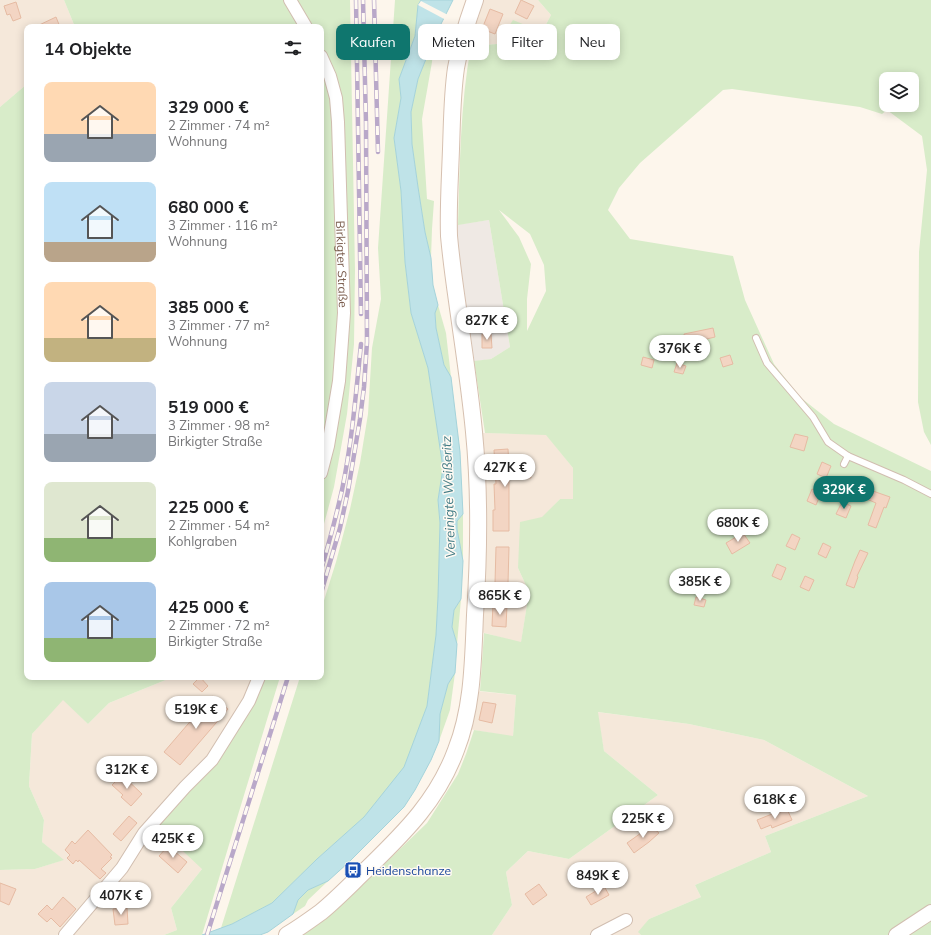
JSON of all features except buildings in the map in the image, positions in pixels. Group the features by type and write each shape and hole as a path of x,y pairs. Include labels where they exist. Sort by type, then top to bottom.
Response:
{"main road":[{"path":"287,935 322,910 337,897 387,850 416,819 437,790 446,773 456,752 467,712 472,672 478,573 478,485 471,409 452,264 449,208 453,96 456,69 466,26 475,0"}],"street":[{"path":"290,0 304,24"},
{"name":"Birkigter Straße","path":"324,63 330,76 336,98 338,122 344,313 339,381 324,461"},
{"path":"65,935 122,868 144,833 185,787 212,760 249,701 258,680"},
{"path":"896,935 931,912"},
{"path":"597,935 626,920"}],"lane":[{"path":"756,338 767,363 813,417 828,442 848,456 904,480 931,494"},
{"path":"844,464 848,456"}],"shaded area":[{"path":"0,0 64,0 74,24 24,24 24,87 0,107"},
{"path":"482,0 538,0 551,15 546,24 497,24 497,44 489,45 489,24 474,24"},
{"path":"489,220 510,347 491,359 471,362 455,225"},
{"path":"480,433 546,434 573,468 573,499 560,499 542,518 518,568 529,592 521,643 480,632"},
{"path":"166,680 258,680 202,869 171,908 177,930 164,935 73,935 74,932 61,932 57,935 0,935 0,870 35,869 63,860 42,842 44,820 29,786 32,734 63,699 88,724 109,703"},
{"path":"476,691 516,695 513,737 469,729"},
{"path":"597,712 689,724 764,740 868,796 765,836 771,852 695,885 701,897 649,919 639,933 641,935 492,935 512,905 506,872 528,851 569,859 658,795 604,751"}],"green space":[{"path":"64,0 350,0 350,24 336,24 336,60 351,60 355,270 354,344 347,414 334,487 324,524 324,24 74,24"},
{"path":"395,0 421,1 418,5 415,36 410,49 410,24 393,24"},
{"path":"538,0 931,0 931,445 924,432 918,402 919,252 927,170 922,136 890,112 919,112 919,72 879,72 879,112 884,112 882,114 860,107 732,89 723,90 640,163 619,188 608,210 630,239 733,256 745,300 774,364 800,397 834,424 931,471 931,935 641,935 638,932 649,919 701,897 695,885 771,852 765,836 868,796 764,740 689,724 598,712 604,751 658,795 569,859 528,851 506,872 512,905 492,935 303,935 352,895 427,823 458,774 474,730 513,736 516,695 480,691 484,633 521,642 529,592 518,568 520,522 542,517 560,499 573,499 573,468 546,435 485,433 474,361 491,359 510,347 489,220 458,225 461,135 468,60 489,60 489,45 497,44 497,60 557,60 557,24 546,24 551,15","holes":["499,210 530,234 544,265 546,291 527,331 527,299 531,264 519,237"]},
{"path":"513,20 523,24 510,24"},
{"path":"391,60 406,60 399,79 401,98 394,138 401,191 405,262 411,313 428,368 443,468 438,500 440,523 436,635 427,706 404,768 364,817 317,859 272,903 232,924 221,928 299,680 324,680 324,600 350,509 360,463 368,414 372,348 381,299 378,248"},
{"path":"426,60 432,60 422,119 427,199 434,201 431,258 425,232 412,144 411,112 418,79"},
{"path":"24,87 24,680 166,680 109,703 88,724 63,700 32,734 29,786 44,820 42,842 64,860 35,869 0,870 0,107"},
{"path":"438,305 446,333 451,377 444,365 436,328 435,312"},
{"path":"463,514 463,561 457,521"},
{"path":"461,599 457,644 452,627 454,610"},
{"path":"455,673 450,710 439,741 440,714 448,684"},
{"path":"257,680 279,680 202,935 164,935 177,930 171,908 202,869 153,823 212,760"},
{"path":"328,881 308,900 305,906 293,914 298,900 308,890"}],"water":[{"name":"Vereinigte Weißeritz","path":"421,0 453,0 441,24 418,24 418,60 426,60 418,79 411,112 412,144 418,187 425,232 431,258 433,285 438,305 435,313 436,328 444,365 451,377 460,452 463,514 457,521 457,529 463,561 461,599 454,610 452,627 457,644 455,673 448,684 440,714 439,741 431,760 404,807 328,881 308,890 298,900 293,914 268,932 260,935 202,935 232,924 272,903 317,859 364,817 404,767 427,706 436,635 440,523 438,500 443,468 428,368 411,313 405,262 401,191 394,138 401,98 399,79 406,60 410,60 410,49 415,36 418,5"}],"pier":[{"path":"421,1 448,15 446,20 418,5"}],"railway":[{"path":"356,0 361,314"},
{"path":"324,583 340,528 348,491 364,387 367,342 366,123 363,0"},
{"path":"374,0 378,152"},
{"path":"324,559 342,490 353,417 361,344"},
{"path":"207,935 287,680"}],"place":[{"name":"Heidenschanze","path":"353,870"}]}
